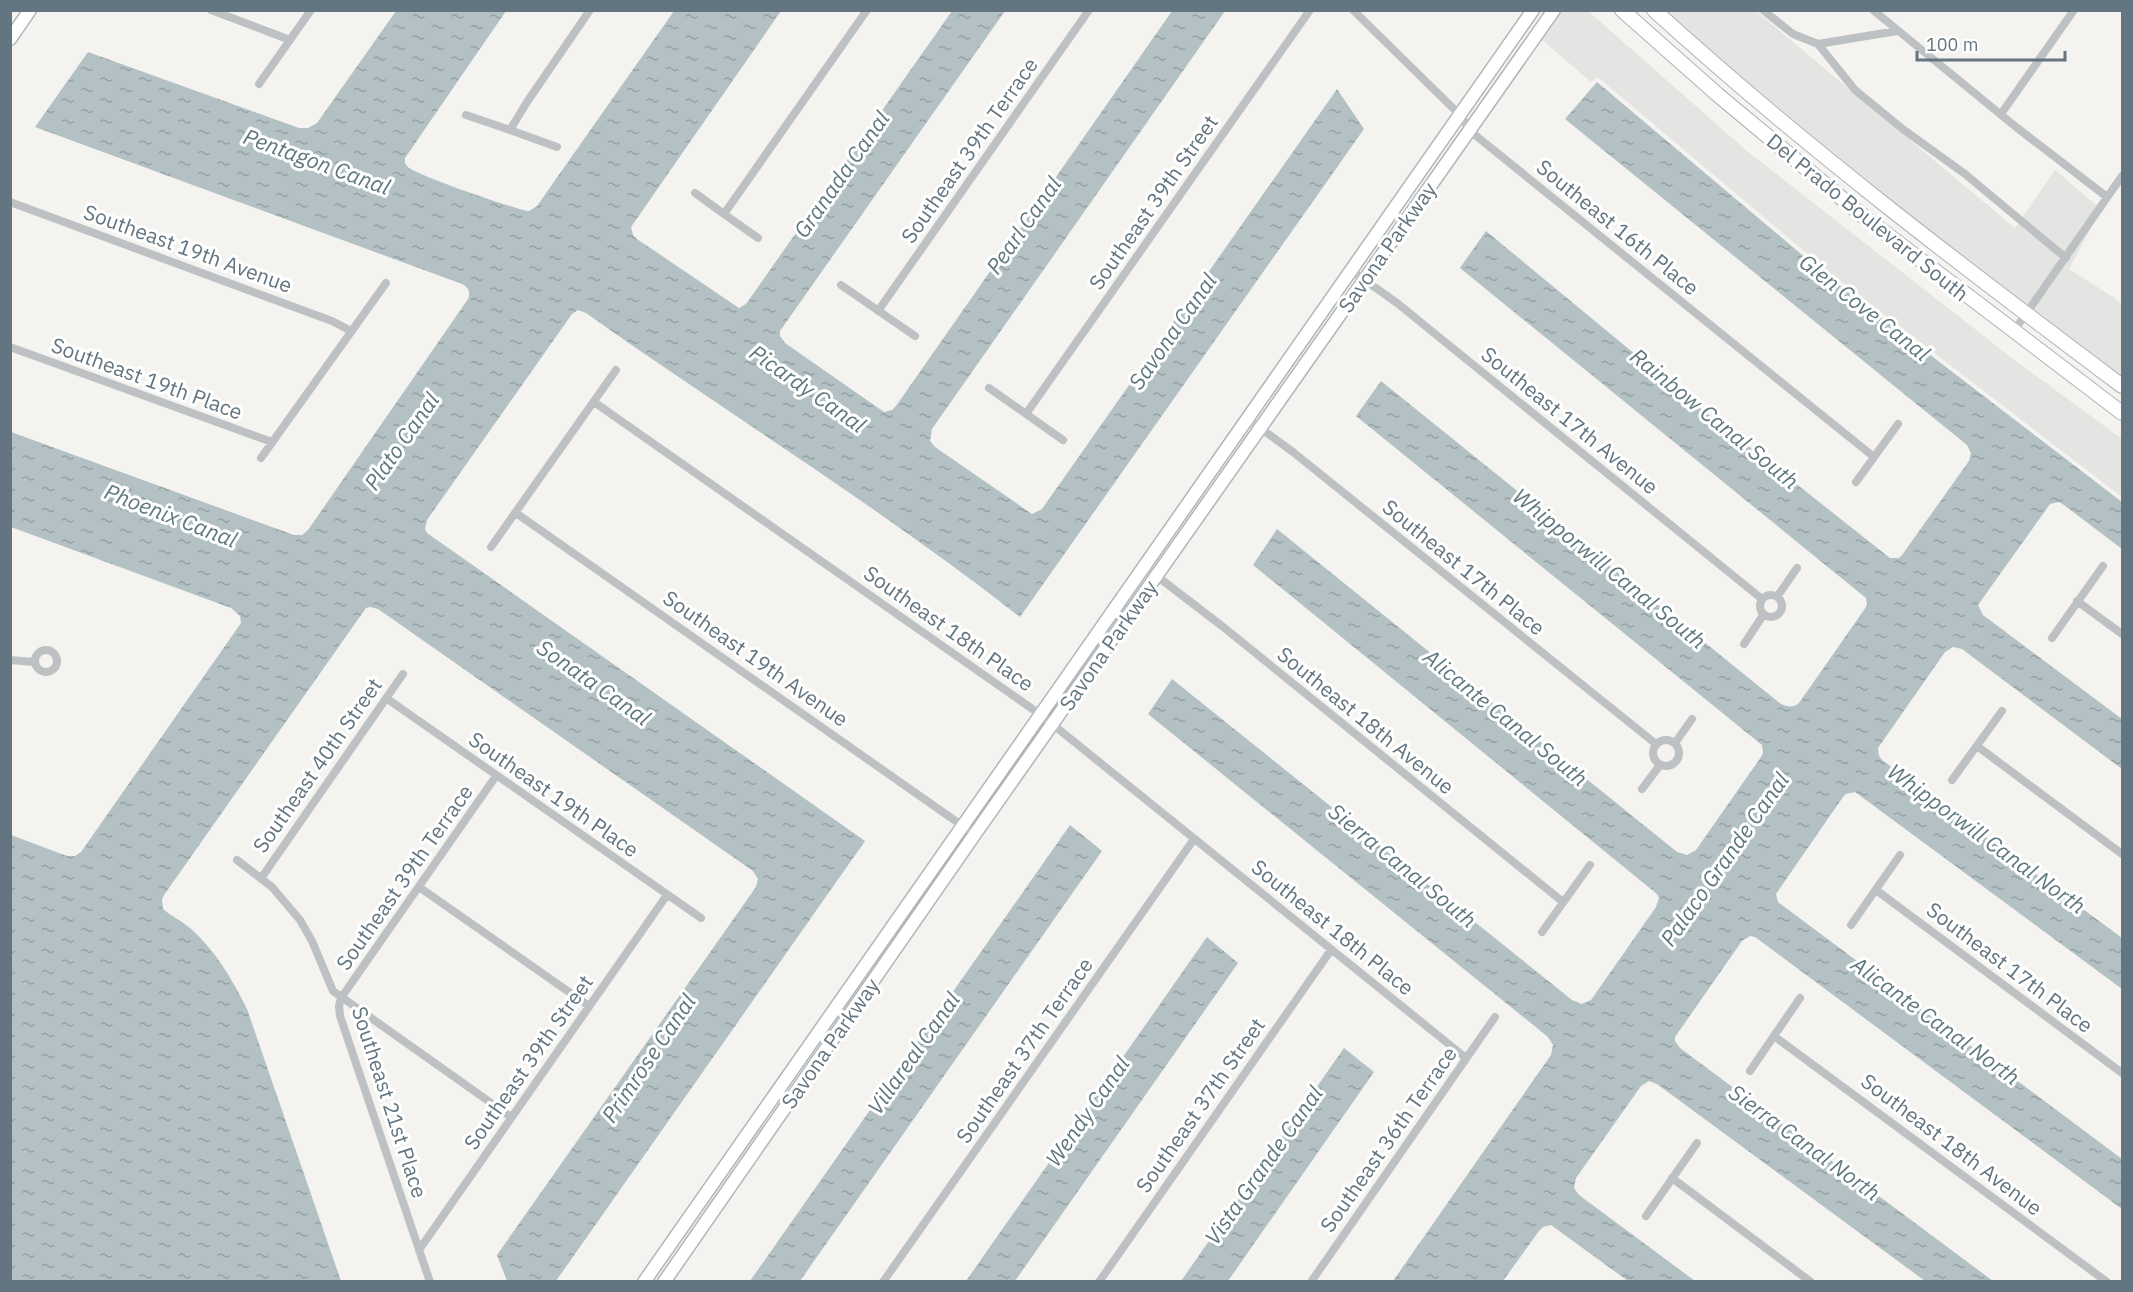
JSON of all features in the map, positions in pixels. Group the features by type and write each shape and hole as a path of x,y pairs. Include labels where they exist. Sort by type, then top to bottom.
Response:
{"main road":[{"name":"Del Prado Boulevard South","path":"1622,10 1718,95 1863,216 2122,413"},
{"name":"Del Prado Boulevard South","path":"1654,10 1846,174 2122,386"}],"street":[{"path":"10,39 30,10"},
{"path":"212,10 290,40"},
{"path":"259,84 310,10"},
{"path":"510,130 526,102 590,10"},
{"path":"724,214 867,10"},
{"name":"Southeast 39th Terrace","path":"878,311 1089,10"},
{"name":"Southeast 39th Street","path":"1026,414 1310,10"},
{"name":"Southeast 16th Place","path":"1353,10 1461,116 1470,131 1874,458"},
{"name":"Savona Parkway","path":"644,1281 1533,10"},
{"name":"Savona Parkway","path":"664,1281 1554,10"},
{"path":"1763,10 1792,34 1818,44 1855,90 1904,130 1965,174 2066,258"},
{"path":"1873,10 2107,197"},
{"path":"2001,114 2074,10"},
{"path":"1818,44 1897,31"},
{"path":"466,115 557,147"},
{"path":"2014,331 2122,176"},
{"path":"695,194 758,238"},
{"name":"Southeast 19th Avenue","path":"10,202 302,309 351,331"},
{"name":"Southeast 17th Avenue","path":"1352,271 1396,303 1762,599"},
{"path":"261,458 386,283"},
{"path":"841,285 915,336"},
{"name":"Southeast 19th Place","path":"10,347 272,442"},
{"path":"491,547 616,370"},
{"path":"989,388 1063,440"},
{"name":"Southeast 18th Place","path":"594,402 1041,715 1466,1058"},
{"name":"Southeast 17th Place","path":"1248,419 1293,452 1656,744"},
{"path":"1856,482 1898,424"},
{"name":"Southeast 19th Avenue","path":"516,513 975,834"},
{"path":"2052,638 2103,566"},
{"name":"Southeast 18th Avenue","path":"1145,567 1222,626 1563,903"},
{"path":"1777,597 1797,568"},
{"path":"1771,595 1777,597 1781,606 1779,612 1774,616 1764,614 1760,609 1762,599 1771,595"},
{"path":"2077,602 2122,634"},
{"path":"1744,644 1764,614"},
{"path":"10,660 34,662"},
{"name":"Southeast 40th Street","path":"262,878 403,674"},
{"name":"Southeast 19th Place","path":"387,698 701,918"},
{"path":"1952,780 2002,711"},
{"path":"1675,743 1692,719"},
{"path":"1667,740 1675,743 1679,750 1678,759 1668,766 1660,765 1653,756 1656,744 1667,740"},
{"path":"1977,746 2122,854"},
{"path":"1642,789 1660,765"},
{"name":"Southeast 39th Terrace","path":"341,998 496,776"},
{"name":"Southeast 37th Terrace","path":"883,1281 1194,839"},
{"path":"1851,926 1900,855"},
{"name":"Southeast 21st Place","path":"237,860 262,878 283,898 300,920 312,941 328,983 341,998 339,1016 430,1281"},
{"path":"1542,932 1590,865"},
{"path":"419,887 589,1006"},
{"name":"Southeast 17th Place","path":"1876,890 2122,1073"},
{"name":"Southeast 39th Street","path":"419,1250 667,895"},
{"name":"Southeast 37th Street","path":"1099,1281 1332,950"},
{"path":"341,998 511,1117"},
{"path":"1750,1071 1800,998"},
{"name":"Southeast 36th Terrace","path":"1311,1281 1495,1017"},
{"name":"Southeast 18th Avenue","path":"1774,1036 2107,1281"},
{"path":"788,1074 801,1085"},
{"path":"1646,1216 1697,1143"},
{"path":"1672,1178 1811,1281"}],"shaded area":[{"path":"1562,10 1588,11 1747,151 2012,358 2122,439 2122,497 1829,272 1600,79 1596,78 1591,82 1541,39"},
{"path":"1663,11 1756,11 2015,228 2055,170 2101,209 2069,269 2122,305 2122,379 2029,310 1834,157"}],"water":[{"path":"396,11 506,11 405,158 405,162 415,171 446,184 529,211 537,206 674,11 781,11 631,227 637,239 739,308 746,304 952,11 1005,11 780,331 780,336 785,343 884,412 896,406 1172,11 1225,11 932,429 930,441 935,447 1032,514 1042,509 1337,89 1364,129 1020,617 860,500 586,313 578,310 572,314 427,520 425,529 427,533 865,841 556,1281 507,1281 497,1255 756,887 758,879 753,871 378,609 366,608 162,899 163,909 190,928 216,956 247,1009 341,1281 11,1281 11,835 67,856 75,856 81,852 241,623 240,616 231,608 11,527 11,432 294,535 302,535 308,530 468,299 469,294 467,288 462,284 35,127 88,52 299,128 308,128 317,123"},
{"path":"1597,82 1826,275 2122,502 2122,549 2064,505 2059,502 2050,504 1978,605 1983,615 2122,719 2122,769 1962,649 1953,647 1945,652 1878,748 1882,760 2122,938 2122,989 1855,792 1843,797 1776,894 1778,902 2122,1159 2122,1209 1755,937 1750,936 1742,941 1675,1037 1680,1048 1993,1281 1925,1281 1657,1084 1649,1081 1641,1086 1576,1178 1574,1188 1579,1195 1695,1281 1628,1281 1551,1225 1539,1231 1503,1281 1393,1281 1551,1055 1553,1045 1548,1037 1148,714 1172,679 1572,1000 1582,1004 1591,1000 1656,907 1659,898 1657,894 1253,565 1277,529 1677,852 1687,855 1696,850 1761,757 1762,745 1356,416 1381,381 1781,704 1793,706 1799,703 1864,610 1867,605 1866,598 1460,268 1486,231 1699,407 1890,558 1899,558 1902,555 1969,461 1971,453 1967,445 1565,119"},
{"name":"Villareal Canal","path":"1070,825 1102,851 800,1281 750,1281"},
{"name":"Wendy Canal","path":"1207,937 1238,963 1015,1281 966,1281"},
{"name":"Vista Grande Canal","path":"1344,1048 1374,1072 1228,1281 1181,1281"}],"water label":[{"name":"Pentagon Canal","path":"317,161"},
{"name":"Granada Canal","path":"841,174"},
{"name":"Pearl Canal","path":"1023,225"},
{"name":"Glen Cove Canal","path":"1865,307"},
{"name":"Savona Canal","path":"1172,331"},
{"name":"Picardy Canal","path":"808,388"},
{"name":"Rainbow Canal South","path":"1715,418"},
{"name":"Plato Canal","path":"401,441"},
{"name":"Phoenix Canal","path":"171,515"},
{"name":"Whipporwill Canal South","path":"1610,568"},
{"name":"Sonata Canal","path":"594,682"},
{"name":"Alicante Canal South","path":"1506,717"},
{"name":"Whipporwill Canal North","path":"1987,838"},
{"name":"Palaco Grande Canal","path":"1724,859"},
{"name":"Sierra Canal South","path":"1403,865"},
{"name":"Alicante Canal North","path":"1936,1020"},
{"name":"Primrose Canal","path":"648,1058"},
{"name":"Sierra Canal North","path":"1805,1142"}]}
